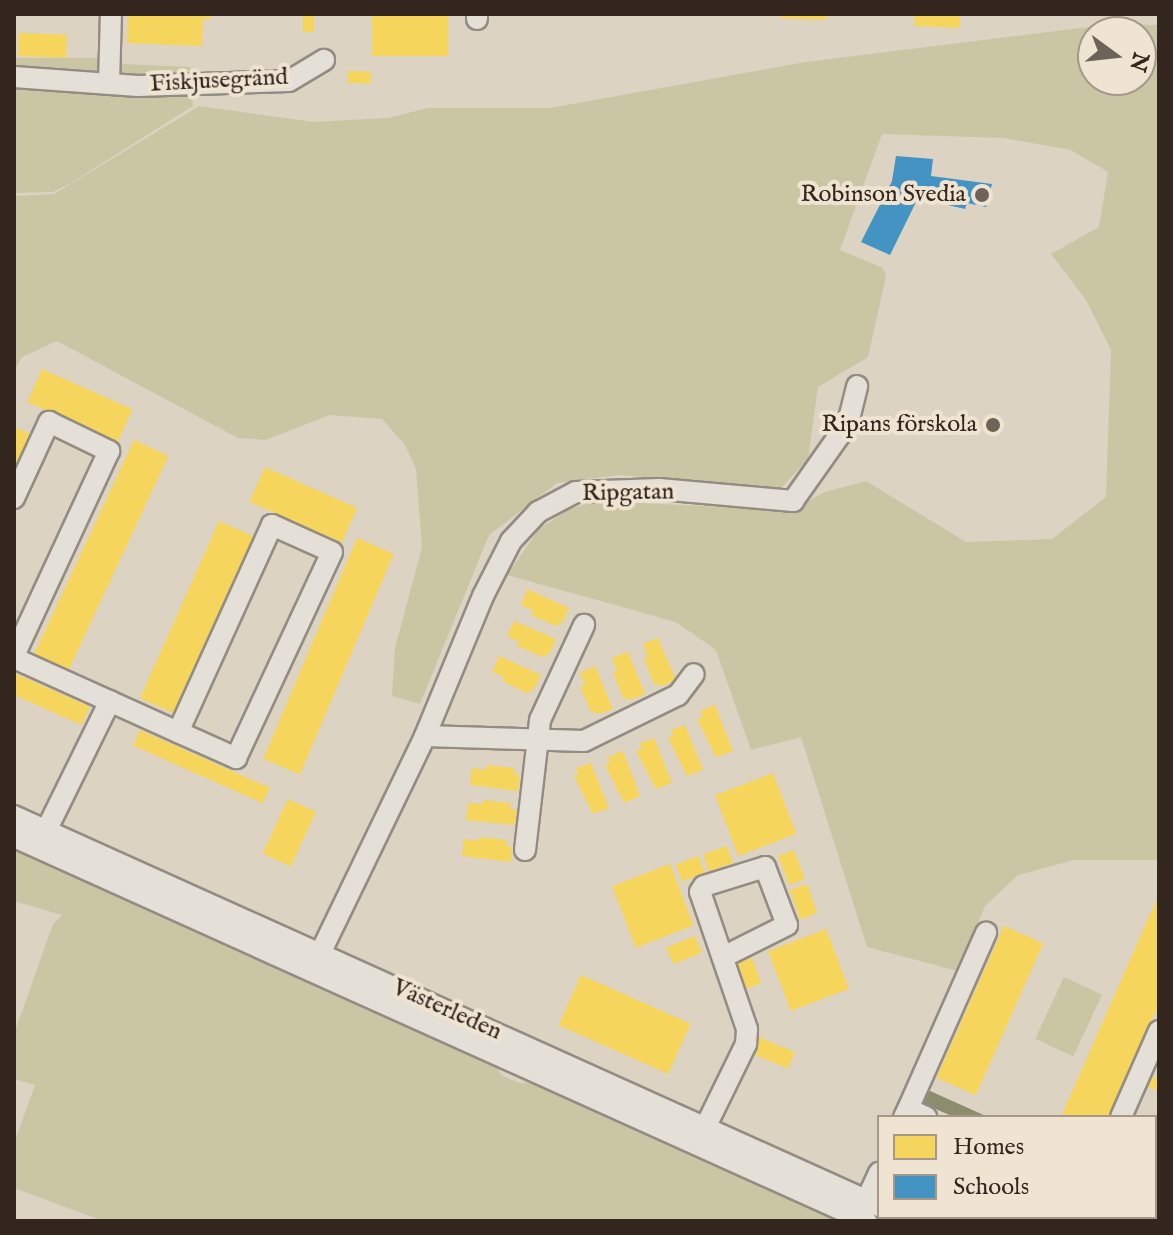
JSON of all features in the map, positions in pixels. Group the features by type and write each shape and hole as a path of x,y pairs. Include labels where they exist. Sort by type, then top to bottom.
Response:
{"street":[{"path":"109,84 111,14"},
{"name":"Fiskjusegränd","path":"14,77 109,84 289,81 324,60"},
{"name":"Ripgatan","path":"316,962 425,736 511,541 538,512 576,492 659,489 793,501 848,423 857,386"},
{"path":"14,498 49,422 109,451 14,657 178,732 236,758 332,552 272,525 178,732"},
{"path":"525,850 540,720 584,625"},
{"path":"425,736 584,741 678,695 694,674"},
{"path":"42,840 110,701"},
{"name":"Västerleden","path":"14,816 42,840 868,1211"},
{"name":"Västerleden","path":"14,837 42,840"},
{"path":"701,1136 746,1044 744,1010 723,957 700,892 704,886 765,867 787,925 723,957"},
{"path":"913,1114 986,933"},
{"path":"1122,1115 1159,1031"},
{"path":"868,1211 877,1180"}],"shaded area":[{"path":"1159,25 1159,860 1074,860 1018,875 985,906 958,971 867,947 801,737 751,750 716,650 676,622 507,575 539,529 568,510 595,501 790,510 825,492 866,481 966,542 1052,539 1106,497 1111,350 1086,300 1051,254 1099,227 1108,172 1071,150 1003,138 882,134 840,250 883,268 886,276 868,357 818,387 808,459 781,488 619,475 557,483 489,535 420,704 392,696 395,648 422,547 416,469 405,445 382,419 330,415 265,440 238,438 57,341 22,357 14,371 14,196 54,194 199,106 313,122 388,118 428,108 550,108 806,62 1077,28 1077,96 1157,96"},
{"path":"14,58 102,58 123,64 190,67 193,106 53,192 14,193"},
{"path":"14,845 494,1062 501,1075 519,1083 542,1082 849,1221 103,1221 14,1188 14,1143 35,1085 14,1079 14,1034 53,924 62,915 14,901"},
{"path":"1064,977 1102,995 1073,1056 1035,1039"}],"building: Homes":[{"path":"128,14 212,14 211,19 203,19 202,46 127,43"},
{"path":"303,14 314,14 314,32 303,32"},
{"path":"372,14 448,14 448,56 372,56"},
{"path":"781,14 826,14 826,20 781,18"},
{"path":"915,14 960,14 960,28 914,26"},
{"path":"19,33 67,35 66,58 18,56"},
{"path":"348,71 371,72 371,84 348,83"},
{"path":"42,369 132,409 118,442 27,402"},
{"path":"14,427 35,436 14,484"},
{"path":"134,440 168,456 67,674 32,658"},
{"path":"265,467 357,508 342,543 250,502"},
{"path":"219,521 257,538 178,715 140,698"},
{"path":"357,538 394,554 300,775 263,759"},
{"path":"527,589 569,608 563,622 556,626 531,615 533,610 521,605"},
{"path":"514,621 556,639 550,653 543,657 517,646 519,642 507,636"},
{"path":"658,638 676,680 662,686 654,684 644,658 648,657 643,644"},
{"path":"628,652 645,694 631,700 623,698 613,672 617,671 612,658"},
{"path":"499,656 541,675 534,689 527,693 502,681 504,677 492,672"},
{"path":"595,666 613,709 599,714 591,712 580,687 585,685 580,673"},
{"path":"14,673 90,707 82,725 14,695"},
{"path":"715,705 733,751 716,757 697,719 703,717 700,711"},
{"path":"685,725 703,770 687,776 668,738 673,736 671,730"},
{"path":"140,730 270,788 263,803 133,746"},
{"path":"654,738 672,783 656,789 636,751 642,749 639,744"},
{"path":"623,751 640,796 624,803 605,765 610,763 608,757"},
{"path":"591,763 609,808 593,814 574,776 579,774 576,768"},
{"path":"487,765 515,768 514,774 520,775 518,791 470,785 472,768 486,770"},
{"path":"773,773 796,834 738,856 715,795"},
{"path":"288,799 316,812 291,866 263,853"},
{"path":"483,800 511,803 510,809 517,810 515,825 466,820 468,803 483,804"},
{"path":"479,837 507,840 506,846 512,847 511,862 462,856 464,839 479,841"},
{"path":"727,846 733,863 709,871 703,854"},
{"path":"794,850 805,879 789,885 778,856"},
{"path":"698,856 705,873 682,882 676,865"},
{"path":"670,864 694,926 636,948 612,886"},
{"path":"807,884 817,913 800,919 790,890"},
{"path":"1159,894 1159,1004 1110,1115 1062,1115"},
{"path":"1004,926 1043,943 976,1095 936,1078"},
{"path":"826,929 849,989 791,1011 768,951"},
{"path":"695,936 702,953 673,964 666,948"},
{"path":"752,958 761,983 744,990 735,964"},
{"path":"581,975 691,1024 668,1074 559,1025"},
{"path":"759,1037 795,1052 788,1069 752,1054"},
{"path":"1150,1076 1159,1080 1159,1091 1146,1086"}],"building: Schools":[{"path":"896,156 933,159 931,176 992,184 986,207 967,203 965,209 918,198 890,255 861,242 892,181"}],"building: Industry":[{"path":"928,1090 984,1115 949,1115 922,1103"}],"place":[{"name":"Robinson Svedia","path":"982,195"},
{"name":"Ripans förskola","path":"993,425"}]}
